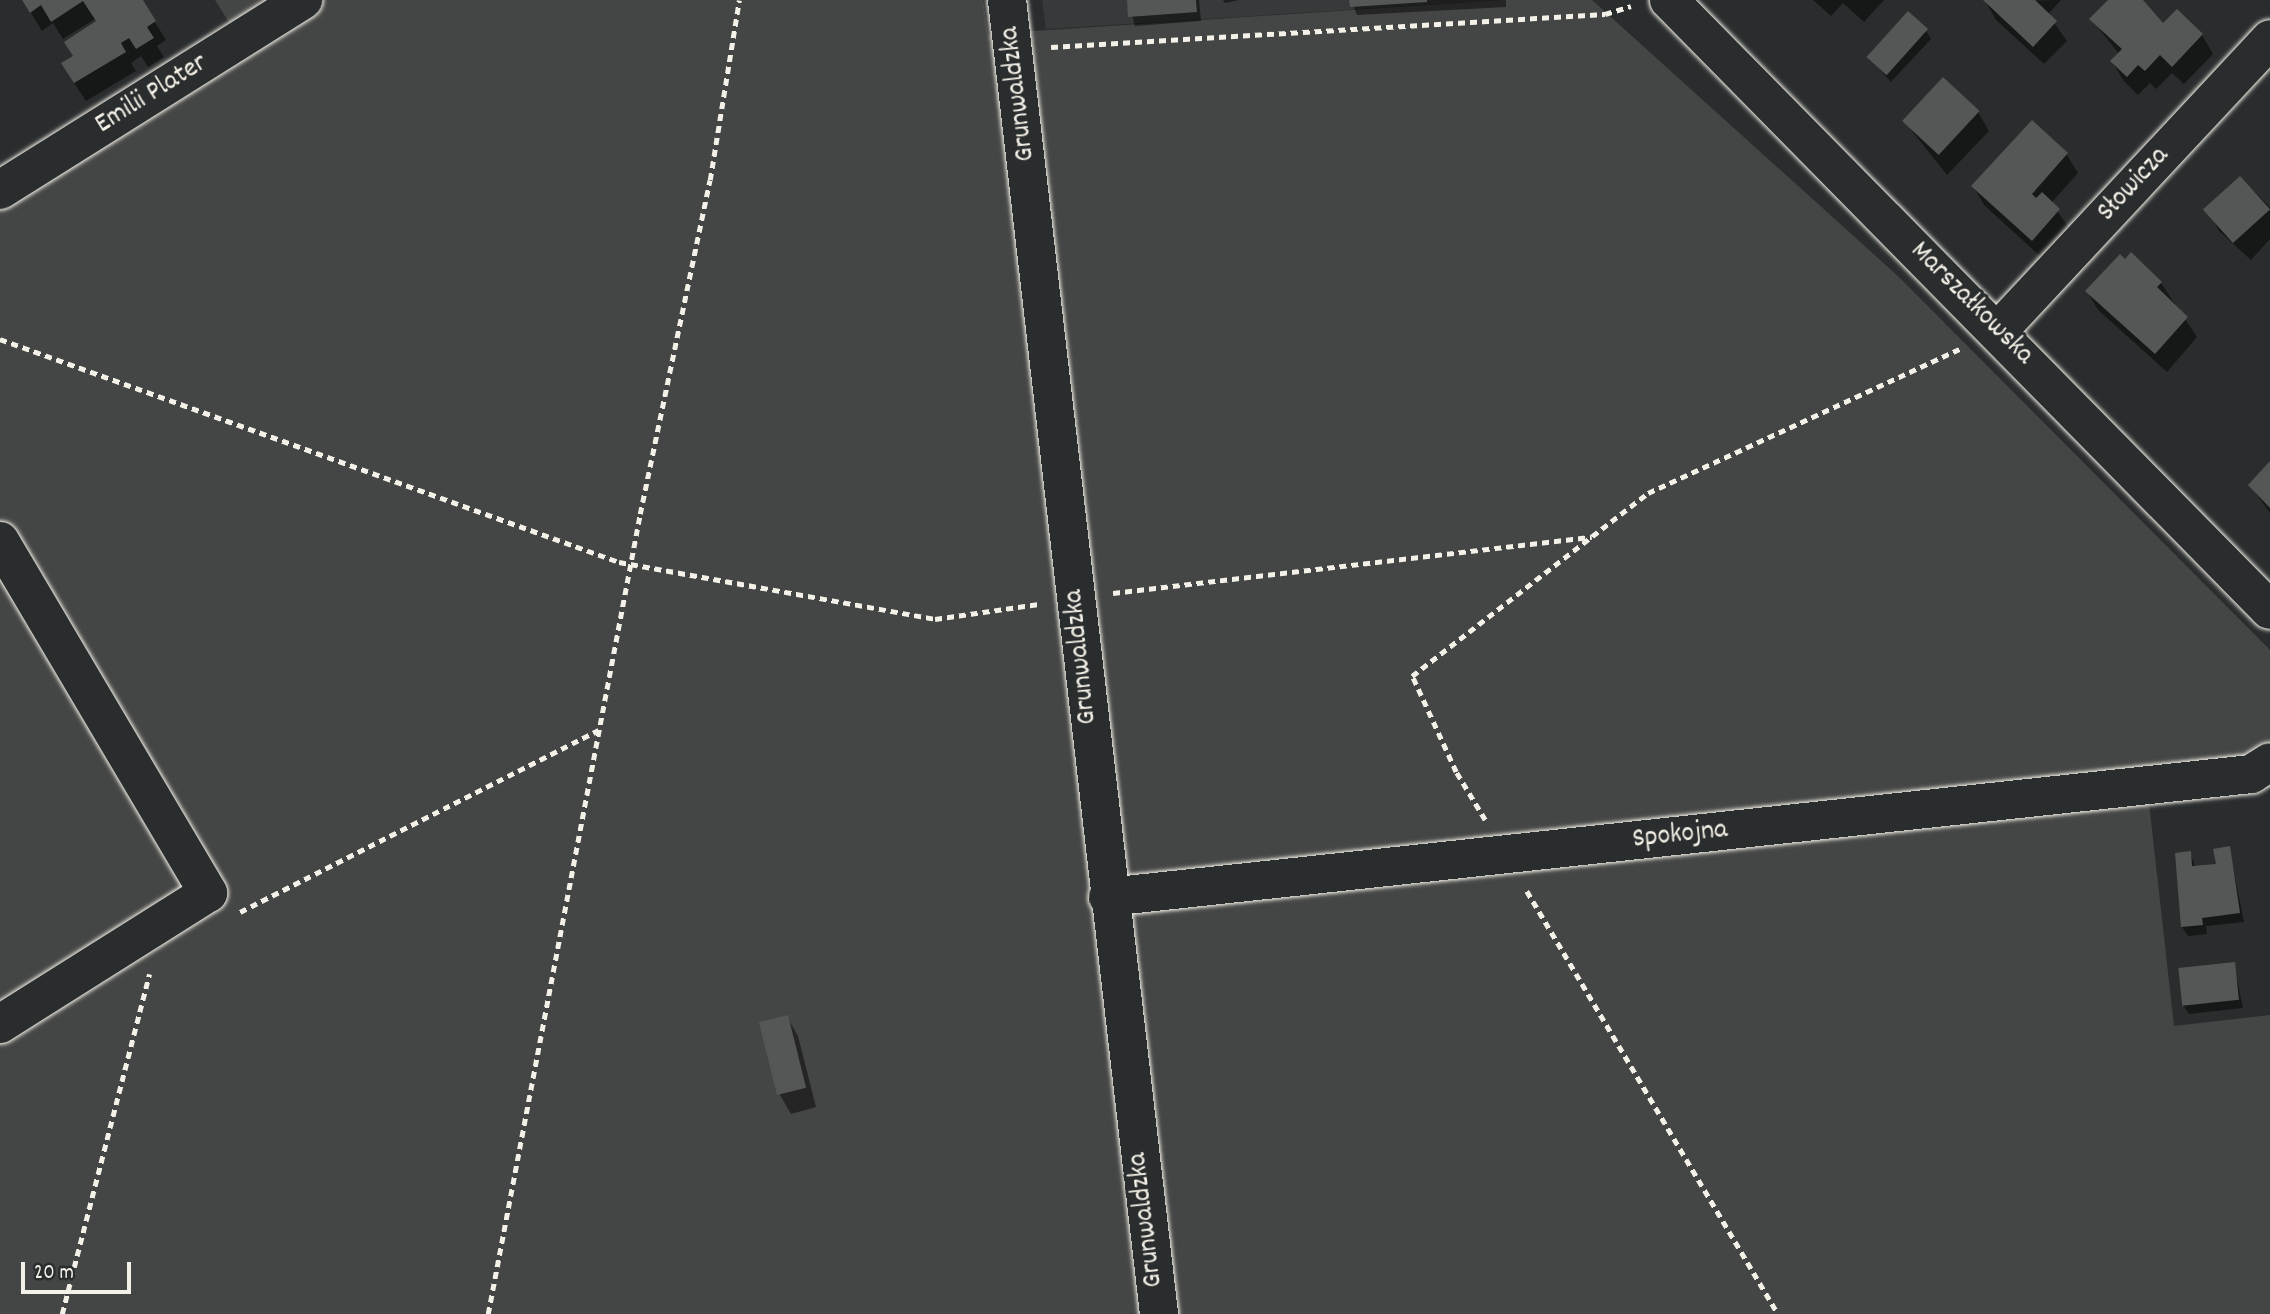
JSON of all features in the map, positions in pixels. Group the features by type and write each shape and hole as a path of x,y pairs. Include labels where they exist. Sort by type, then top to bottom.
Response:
{"street":[{"name":"Emilii Plater","path":"0,190 303,0"},
{"name":"Grunwaldzka","path":"1007,0 1015,49 1108,897 1159,1314"},
{"name":"Marszałkowska","path":"1654,2 1998,331 2270,610"},
{"name":"Słowicza","path":"1998,331 2270,39"},
{"path":"0,541 219,905 162,923 0,1024"},
{"name":"Spokojna","path":"1108,897 2260,768"}],"path":[{"path":"488,1314 630,564 710,180 739,0"},
{"path":"1015,49 1605,14 1654,2"},
{"path":"1491,831 1456,772 1412,676 1648,493 1998,331"},
{"path":"0,339 630,564 935,619 1046,603"},
{"path":"1101,595 1592,537"},
{"path":"219,905 598,730"},
{"path":"1519,878 1778,1314"},
{"path":"62,1314 162,923"}],"shaded area":[{"path":"215,0 983,0 988,34 1503,0 1592,0 1899,277 2270,650 2270,788 2149,803 2174,1026 2270,1015 2270,1314 0,1314 0,170 230,24"},
{"path":"1042,0 1503,0 1046,29"}],"building":[{"path":"22,0 143,0 156,21 147,27 154,38 136,49 129,38 121,43 126,52 74,83 61,63 73,56 64,42 96,21 83,1 51,22 41,5 30,13"},
{"path":"1127,0 1196,0 1197,12 1128,17"},
{"path":"1349,0 1427,0 1427,2 1350,7"},
{"path":"1983,0 2035,0 2057,21 2033,47"},
{"path":"2108,0 2143,0 2163,23 2177,9 2203,34 2172,67 2160,55 2145,71 2138,65 2127,77 2110,61 2122,49 2089,19"},
{"path":"1908,11 1928,29 1887,75 1867,57"},
{"path":"1943,77 1980,111 1939,155 1902,121"},
{"path":"2032,120 2068,153 2032,194 2036,198 2042,192 2060,209 2032,241 1971,186"},
{"path":"2240,176 2270,210 2233,243 2203,209"},
{"path":"2131,252 2162,282 2157,287 2188,317 2155,354 2085,291 2120,254 2125,259"},
{"path":"2270,461 2270,508 2248,485"},
{"path":"2230,846 2240,913 2202,918 2203,925 2181,927 2175,853 2191,851 2192,866 2216,864 2213,849"},
{"path":"2235,962 2239,1000 2182,1006 2178,968"},
{"path":"788,1015 806,1088 777,1095 759,1022"}]}
